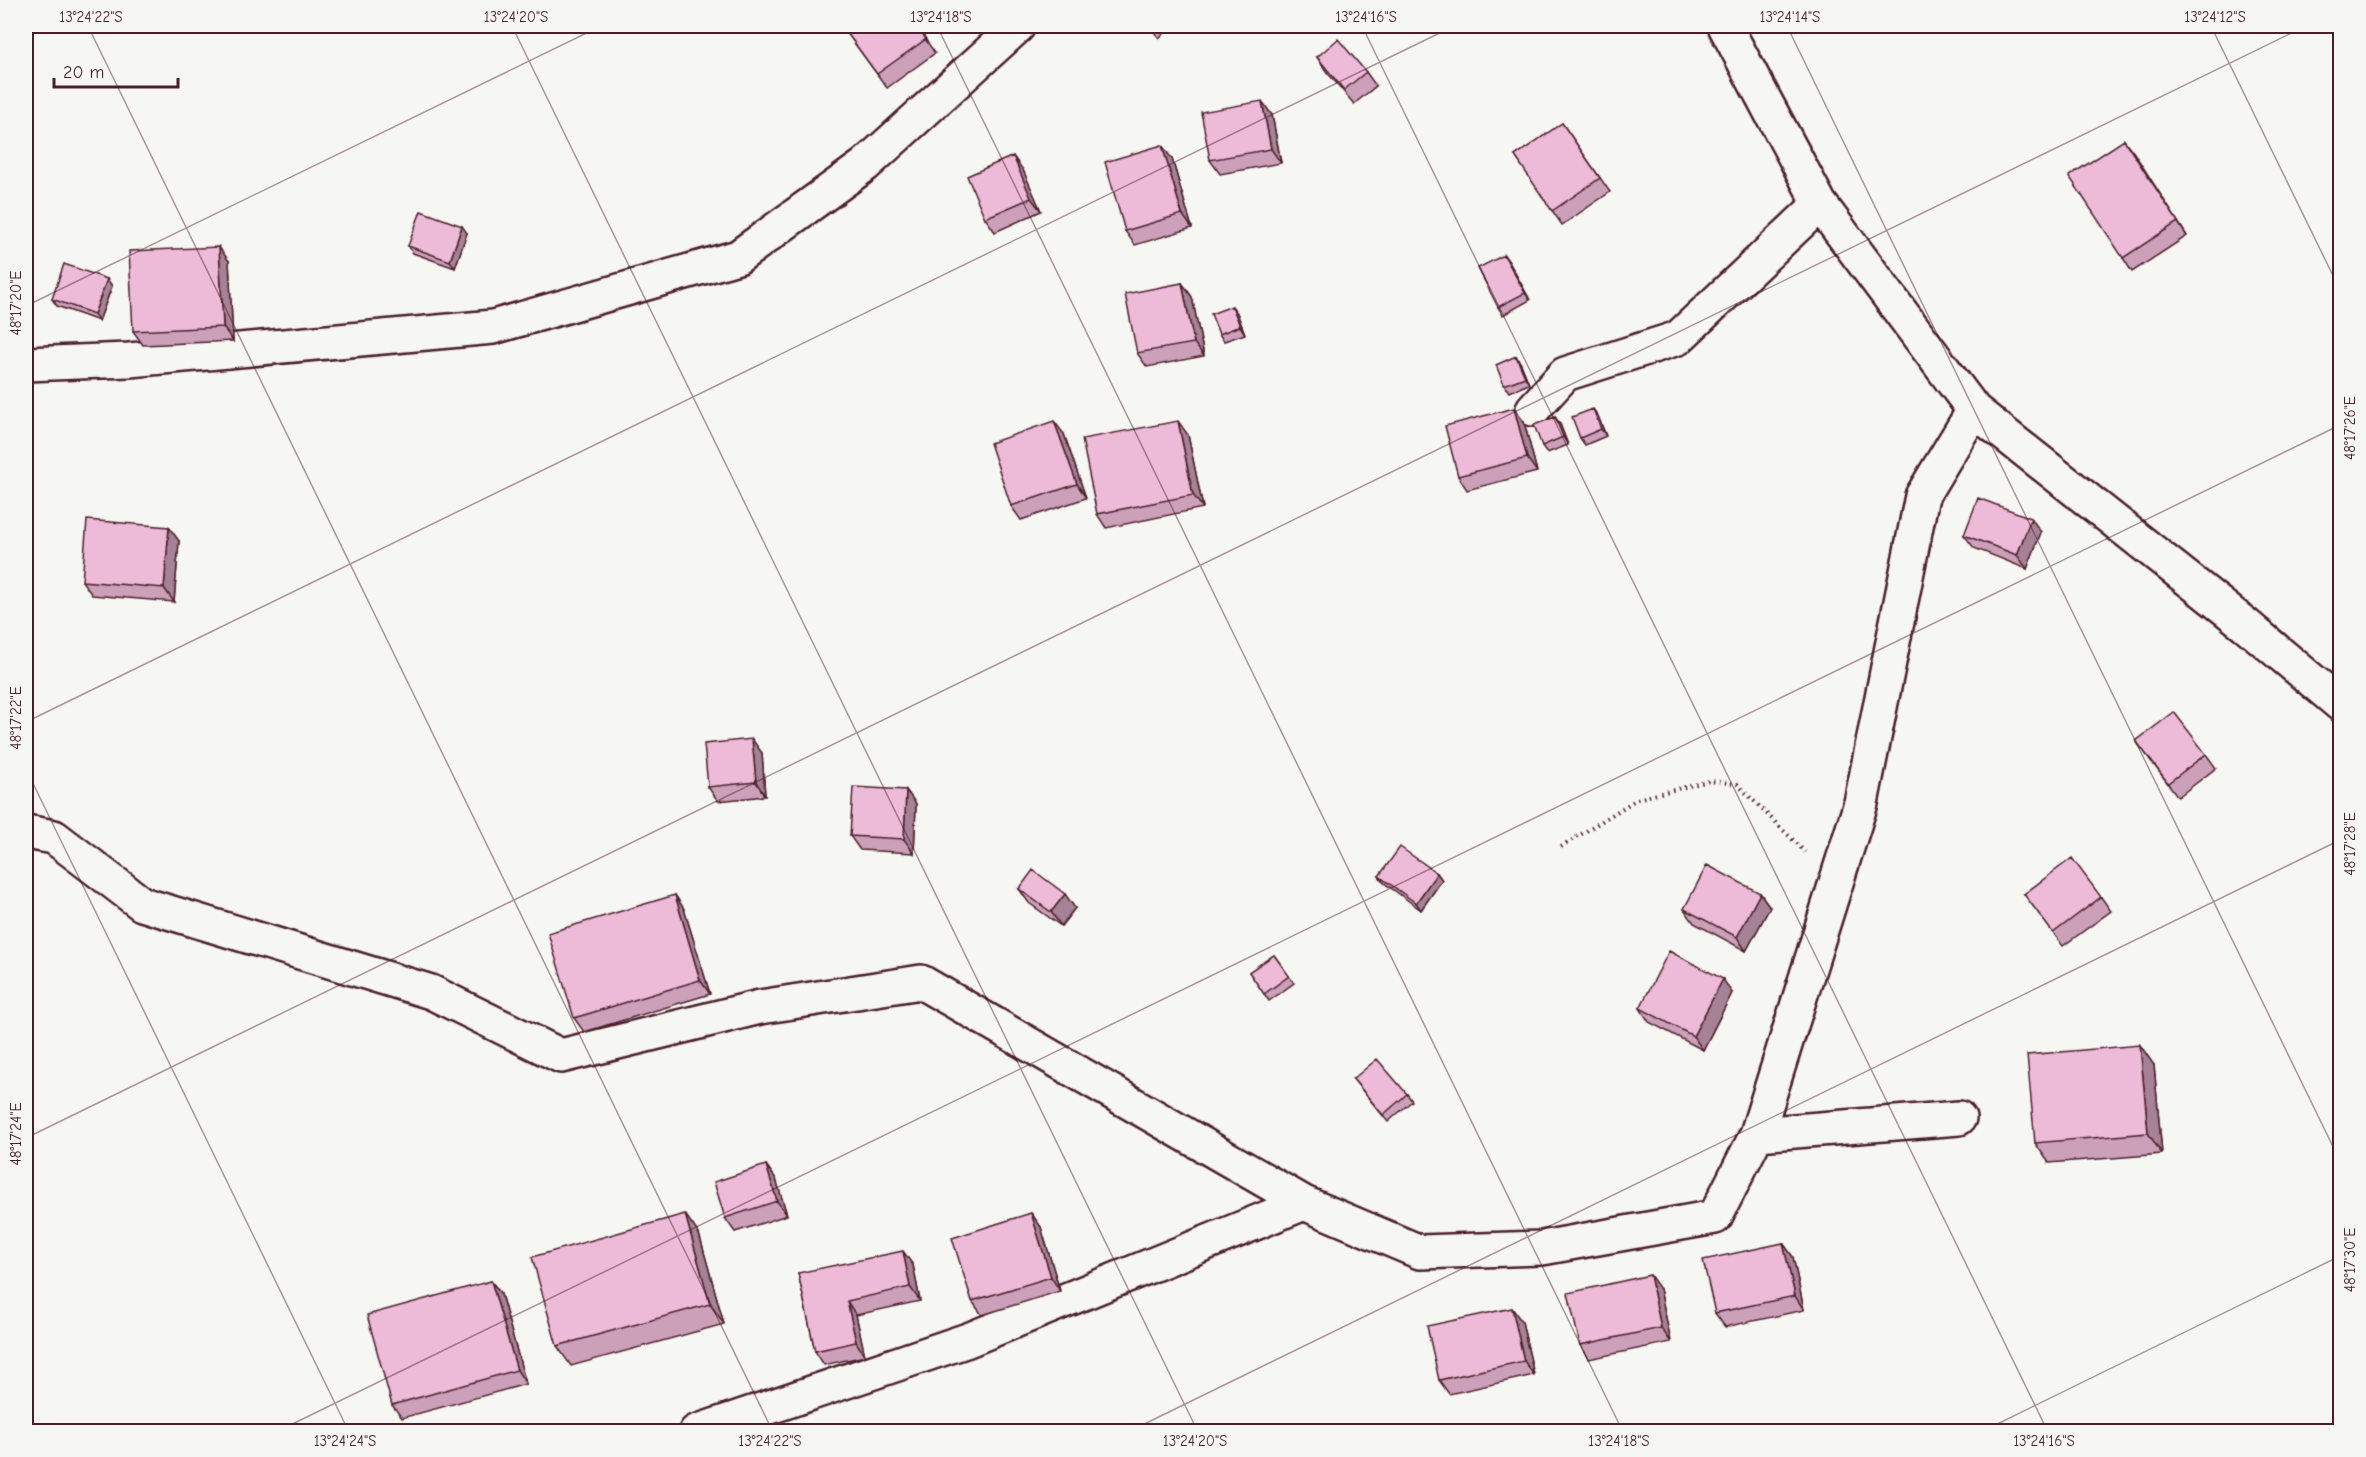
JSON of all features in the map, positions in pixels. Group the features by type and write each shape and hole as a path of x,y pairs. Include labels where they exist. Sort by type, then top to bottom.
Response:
{"street":[{"path":"26,364 129,360 493,327 738,257 865,165 1018,26"},
{"path":"1725,26 1820,204 1974,410 2246,625 2340,704"},
{"path":"1533,409 1565,374 1678,338 1820,204"},
{"path":"26,832 54,837 142,904 431,993 561,1056 760,1006 921,982 1304,1203 1420,1252 1542,1248 1715,1217 1757,1134 1861,803 1922,496 1974,410"},
{"path":"1757,1134 1959,1118"},
{"path":"696,1431 968,1340 1304,1203"}],"path":[{"path":"1561,847 1637,799 1709,781 1737,784 1810,857 1843,859"}],"building":[{"path":"842,26 916,26 926,39 877,74"},
{"path":"1338,39 1366,72 1344,90 1317,57"},
{"path":"1262,101 1271,149 1210,160 1201,112"},
{"path":"1562,123 1600,178 1552,211 1515,156"},
{"path":"2124,140 2178,222 2123,258 2069,176"},
{"path":"1162,145 1182,214 1125,231 1105,162"},
{"path":"1013,156 1031,198 985,218 967,176"},
{"path":"421,211 462,226 450,261 408,246"},
{"path":"219,247 223,327 133,331 129,251"},
{"path":"1504,255 1525,293 1498,307 1478,268"},
{"path":"64,264 107,279 94,314 52,299"},
{"path":"1182,283 1194,343 1137,353 1125,294"},
{"path":"1232,306 1240,326 1219,334 1211,314"},
{"path":"1516,356 1525,377 1504,385 1496,365"},
{"path":"1514,408 1527,458 1458,476 1445,426"},
{"path":"1593,409 1601,429 1580,438 1572,417"},
{"path":"1555,417 1563,437 1542,446 1534,425"},
{"path":"1054,421 1077,484 1011,506 990,443"},
{"path":"1178,421 1193,495 1097,514 1082,439"},
{"path":"1978,498 2031,518 2017,555 1964,535"},
{"path":"87,520 169,527 164,588 82,581"},
{"path":"2174,712 2206,754 2168,783 2136,741"},
{"path":"752,739 756,782 708,787 704,744"},
{"path":"853,787 906,790 904,839 850,836"},
{"path":"1400,847 1437,873 1416,903 1379,876"},
{"path":"2072,858 2101,897 2053,933 2024,894"},
{"path":"1707,865 1760,893 1737,937 1684,909"},
{"path":"1033,870 1065,894 1051,912 1019,889"},
{"path":"675,895 700,980 574,1018 548,933"},
{"path":"1669,951 1723,979 1693,1036 1640,1008"},
{"path":"1274,955 1289,976 1264,994 1249,972"},
{"path":"2140,1045 2148,1133 2035,1143 2027,1055"},
{"path":"1377,1059 1407,1094 1383,1115 1353,1079"},
{"path":"766,1165 777,1201 725,1218 714,1182"},
{"path":"1031,1213 1051,1277 972,1301 952,1238"},
{"path":"685,1214 710,1304 557,1346 532,1257"},
{"path":"1783,1243 1795,1296 1715,1313 1703,1260"},
{"path":"903,1251 910,1287 847,1301 856,1342 815,1351 798,1273"},
{"path":"1650,1275 1661,1328 1580,1345 1568,1293"},
{"path":"491,1281 517,1370 392,1405 367,1315"},
{"path":"1512,1308 1524,1361 1439,1380 1427,1326"}]}
